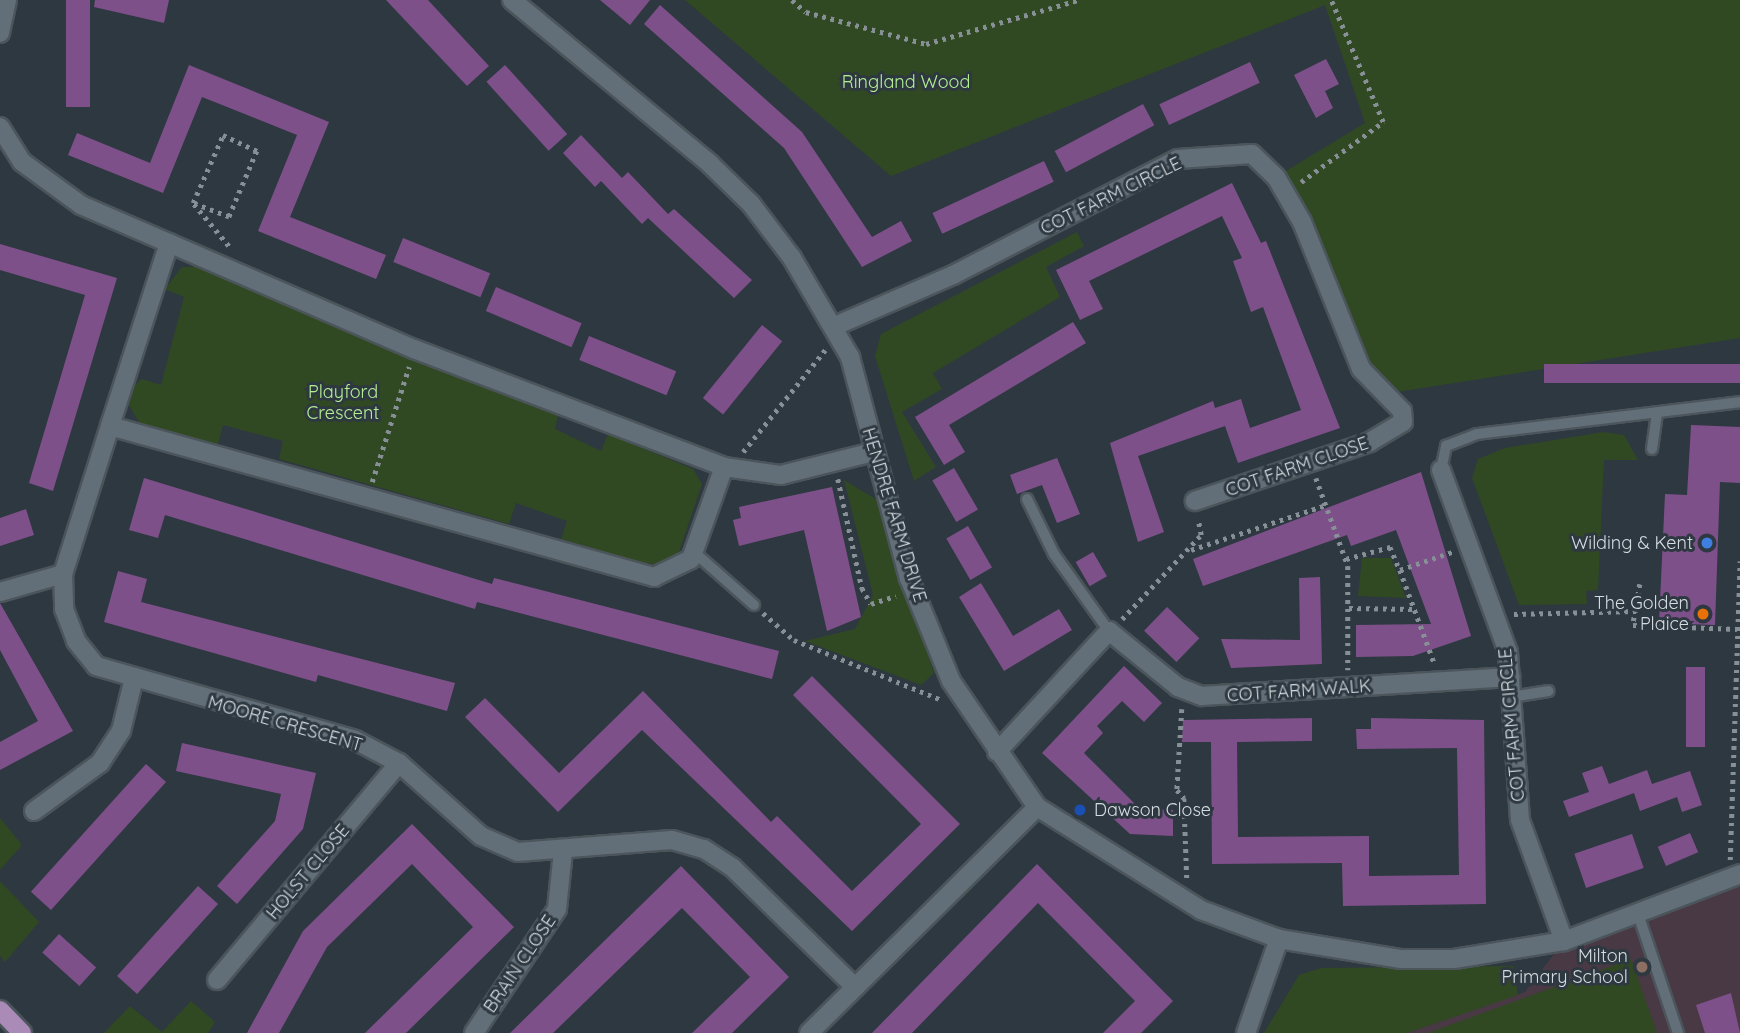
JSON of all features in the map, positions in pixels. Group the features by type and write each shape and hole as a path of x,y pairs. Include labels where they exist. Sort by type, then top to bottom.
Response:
{"main road":[{"path":"0,1010 22,1033"}],"street":[{"path":"0,33 7,0"},
{"name":"HENDRE FARM DRIVE","path":"512,0 751,204 837,329 914,590 972,713 1037,807 1188,902 1279,939 1401,960 1465,958 1564,941 1735,876"},
{"path":"2,137 53,190 169,243 414,349 727,468 781,475 873,452"},
{"name":"COT FARM CIRCLE","path":"837,329 953,275 1178,159 1252,154 1286,194 1361,369 1402,411 1398,430"},
{"path":"169,243 110,426 654,577 676,571 694,552 727,468"},
{"name":"MOORE CRESCENT","path":"110,426 63,574 64,609 76,641 96,666 133,682 355,740 399,763 481,836 518,852 563,851 672,840 704,849 732,867 855,987"},
{"name":"COT FARM CLOSE","path":"1195,501 1311,464 1398,430"},
{"name":"COT FARM CIRCLE","path":"1441,470 1494,614 1510,677 1520,820 1564,941"},
{"path":"0,592 63,574"},
{"path":"997,752 1109,631 1184,691"},
{"name":"COT FARM WALK","path":"1184,691 1232,696 1510,677"},
{"path":"34,811 100,763 121,731 133,682"},
{"name":"HOLST CLOSE","path":"217,980 399,763"},
{"path":"809,1033 1037,807"},
{"name":"BRAIN CLOSE","path":"474,1033 557,909 563,851"},
{"path":"1246,1033 1279,939"}],"lane":[{"path":"1441,470 1446,446 1477,434 1740,402"},
{"path":"1652,449 1657,412"},
{"path":"1027,499 1054,554 1109,631"},
{"path":"694,552 754,606"},
{"path":"1511,697 1549,691"},
{"path":"1638,914 1678,1033"}],"path":[{"path":"792,0 806,12 926,44 1078,0"},
{"path":"1286,194 1383,122 1331,0"},
{"path":"223,135 257,151 229,216 193,203 223,135"},
{"path":"727,468 837,329"},
{"path":"366,499 414,349"},
{"path":"835,462 871,604 914,590"},
{"path":"1311,464 1346,559 1347,688"},
{"path":"1109,631 1201,536 1195,501"},
{"path":"1189,551 1326,505"},
{"path":"1400,570 1469,545"},
{"path":"1346,559 1391,547 1441,682"},
{"path":"1735,876 1740,561"},
{"path":"1640,584 1633,625 1737,629"},
{"path":"754,606 794,640 972,713"},
{"path":"1348,608 1414,608"},
{"path":"1494,614 1636,611"},
{"path":"1184,691 1177,790 1184,798 1188,902"}],"shaded area":[{"name":"Milton Primary School","path":"1740,874 1740,1033 1407,1033 1525,992 1564,941"}],"green space":[{"name":"Ringland Wood","path":"685,0 1740,0 1740,338 1384,394 1361,369 1276,177 1365,123 1325,5 891,176"},
{"path":"1077,232 1084,246 1046,267 1060,297 933,373 942,389 902,412 936,467 914,481 875,356 881,334"},
{"name":"Playford Crescent","path":"182,267 205,267 558,414 555,429 601,451 608,434 693,469 702,484 678,555 662,565 639,562 561,539 567,521 516,503 509,524 279,459 283,441 223,425 218,444 140,424 129,405 134,386 142,379 161,385 184,297 165,289"},
{"path":"1603,432 1624,435 1638,460 1604,460 1598,590 1586,591 1587,604 1519,605 1472,478 1478,459 1505,448"},
{"path":"844,480 879,501 934,673 921,685 805,641 855,629 873,595"},
{"path":"1362,558 1391,558 1406,598 1358,596"},
{"path":"0,818 22,845 0,870"},
{"path":"0,881 39,922 5,962 0,956"},
{"path":"1631,959 1657,1033 1428,1033"},
{"path":"1513,966 1518,995 1407,1033 1264,1033 1299,975 1321,968"},
{"path":"191,1001 215,1022 208,1033 104,1033 130,1006 162,1032"}],"building":[{"path":"66,0 90,0 90,107 66,107"},
{"path":"95,0 169,0 164,23 94,7"},
{"path":"386,0 428,0 489,66 467,86"},
{"path":"600,0 650,0 630,25"},
{"path":"660,5 802,132 872,237 901,221 912,241 862,267 784,148 644,24"},
{"path":"1326,59 1339,84 1325,91 1333,108 1316,118 1294,75"},
{"path":"1250,62 1260,83 1169,125 1159,104"},
{"path":"189,65 329,122 290,217 386,255 376,279 258,231 297,135 202,97 163,193 68,155 77,133 150,163"},
{"path":"505,65 567,134 549,151 486,82"},
{"path":"1143,104 1154,125 1066,172 1055,151"},
{"path":"581,135 622,178 628,172 668,214 674,209 752,280 734,298 648,218 642,224 601,181 595,187 563,153"},
{"path":"1044,161 1054,182 942,234 933,213"},
{"path":"1232,183 1261,243 1266,241 1340,428 1238,463 1225,426 1138,456 1164,532 1138,542 1110,443 1213,401 1215,408 1241,399 1250,428 1301,410 1263,307 1251,312 1233,261 1242,258 1222,216 1089,281 1103,309 1080,320 1056,270"},
{"path":"403,238 490,273 480,297 393,262"},
{"path":"0,244 117,278 53,491 29,483 85,295 0,270"},
{"path":"496,287 582,323 571,347 486,311"},
{"path":"1073,322 1086,343 949,425 965,452 944,465 915,417"},
{"path":"762,325 782,341 723,414 703,398"},
{"path":"589,336 676,371 666,395 579,360"},
{"path":"1544,364 1740,364 1740,383 1544,383"},
{"path":"1691,425 1740,427 1740,483 1720,482 1715,625 1659,623 1665,494 1687,495"},
{"path":"1057,458 1080,514 1057,523 1042,485 1017,494 1010,475"},
{"path":"954,468 978,510 956,522 932,480"},
{"path":"1421,472 1471,636 1413,656 1356,657 1356,625 1431,624 1396,530 1351,546 1347,535 1203,586 1193,559"},
{"path":"144,478 492,584 494,578 779,651 772,679 477,602 475,609 165,515 158,538 129,530"},
{"path":"832,487 861,617 827,631 804,530 739,546 733,520 741,518 739,507"},
{"path":"26,509 34,535 0,546 0,518"},
{"path":"968,526 992,568 970,580 946,538"},
{"path":"1093,552 1107,576 1090,586 1076,562"},
{"path":"118,571 147,579 141,602 455,683 447,711 318,675 316,682 104,622"},
{"path":"1320,577 1322,664 1231,668 1221,639 1300,640 1299,578"},
{"path":"981,583 1013,636 1059,609 1072,630 1004,671 959,597"},
{"path":"0,603 73,731 0,770 0,742 38,721 0,650"},
{"path":"1167,607 1199,638 1176,662 1144,631"},
{"path":"1124,666 1162,703 1144,722 1122,701 1097,726 1103,733 1084,753 1140,809 1173,810 1173,836 1130,834 1042,753"},
{"path":"1686,667 1705,667 1705,747 1686,747"},
{"path":"812,676 960,824 852,931 642,730 558,812 465,717 485,698 559,773 643,691 771,822 777,816 852,891 921,824 793,695"},
{"path":"1312,718 1312,741 1237,742 1238,837 1369,836 1369,876 1459,875 1457,748 1357,749 1356,729 1371,729 1371,718 1484,720 1486,904 1343,906 1342,863 1212,864 1211,742 1182,742 1183,720"},
{"path":"182,743 316,773 303,829 237,904 217,886 275,821 281,794 176,771"},
{"path":"146,764 166,782 51,910 31,892"},
{"path":"1602,766 1609,784 1647,770 1652,784 1690,771 1702,805 1682,812 1677,797 1640,811 1634,793 1569,817 1563,801 1589,792 1582,773"},
{"path":"412,824 514,927 406,1033 365,1033 473,927 412,864 327,947 279,1033 247,1033 303,931"},
{"path":"1690,833 1698,852 1666,866 1658,847"},
{"path":"1632,834 1644,868 1586,888 1574,854"},
{"path":"1037,864 1173,1001 1141,1033 1103,1033 1135,1001 1038,903 912,1033 872,1033"},
{"path":"681,866 789,977 732,1033 692,1033 750,977 682,908 553,1033 510,1033"},
{"path":"198,886 218,904 137,994 117,976"},
{"path":"59,934 96,967 79,986 42,953"},
{"path":"1731,993 1740,1033 1705,1033 1696,1005"}],"place":[{"name":"Wilding & Kent","path":"1707,543"},
{"name":"The Golden Plaice","path":"1703,614"},
{"name":"Dawson Close","path":"1080,810"},
{"name":"Milton Primary School","path":"1642,967"}]}
